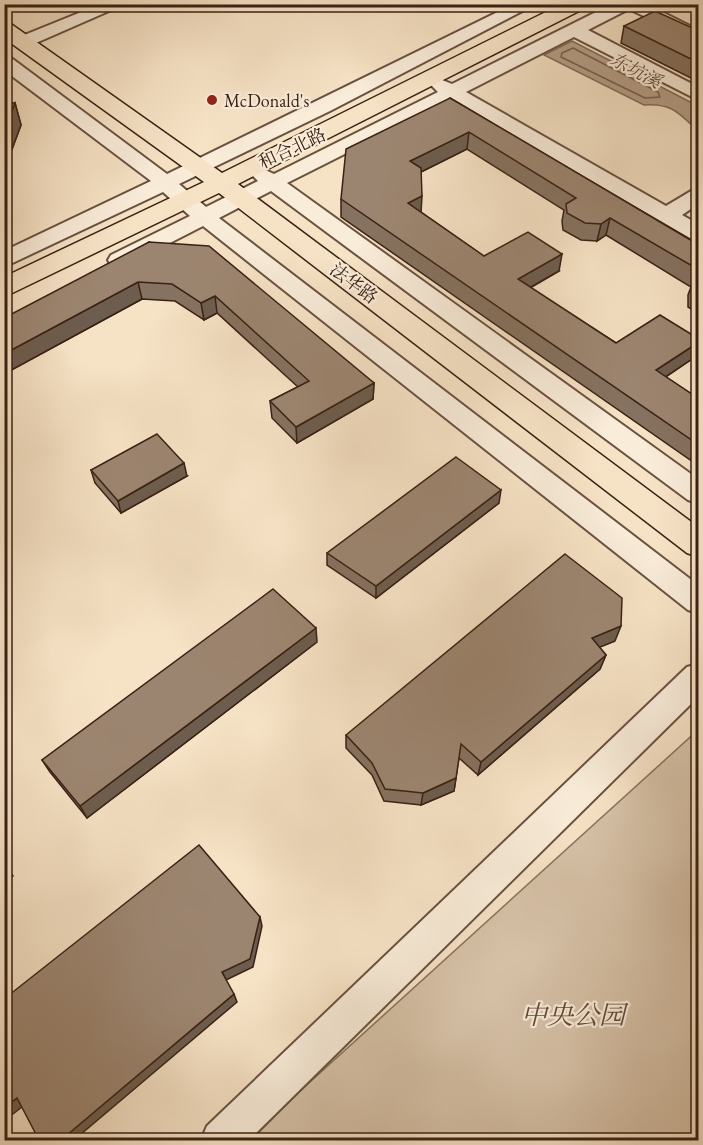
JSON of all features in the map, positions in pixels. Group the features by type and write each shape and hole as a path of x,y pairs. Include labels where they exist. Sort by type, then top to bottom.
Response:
{"main road":[{"name":"和合北路","path":"4,288 431,79 578,4"},
{"name":"法华路","path":"14,35 242,198 699,544"}],"street":[{"path":"14,35 117,4"},
{"path":"4,260 230,152 528,4"},
{"path":"99,270 274,184 626,4"},
{"path":"632,4 699,37"},
{"path":"574,30 699,94"},
{"path":"4,61 166,183 204,217 699,601"},
{"path":"431,79 699,233"},
{"path":"230,152 699,493"},
{"path":"667,215 699,195"},
{"path":"221,1140 699,677"}],"green space":[{"name":"中央公园","path":"698,730 698,1140 246,1140"}],"water":[{"path":"572,41 698,106 698,131 674,110 662,106 644,105 544,55"}],"building":[{"path":"655,11 699,31 699,63 624,26"},
{"path":"450,98 699,245 699,270 610,218 601,224 585,223 567,213 566,204 576,198 469,132 410,161 421,168 422,196 408,203 484,256 528,232 562,254 518,279 616,343 660,315 699,339 699,342 656,370 699,399 699,445 341,199 346,149"},
{"path":"4,103 15,103 4,129"},
{"path":"149,242 209,246 374,383 296,427 270,401 309,381 215,296 201,303 172,284 138,282 4,354 4,318"},
{"path":"699,275 699,293 694,290 694,277"},
{"path":"157,434 184,463 118,501 91,470"},
{"path":"456,457 501,490 376,586 327,553"},
{"path":"565,554 622,598 621,626 592,638 606,655 481,762 461,744 456,778 423,793 385,789 372,763 346,735"},
{"path":"273,589 316,628 80,806 42,760"},
{"path":"199,845 260,917 250,959 222,972 234,994 61,1140 39,1140 17,1098 4,1108 4,999"}],"waterway":[{"name":"东坑溪","path":"482,4 491,9"}],"place":[{"name":"McDonald's","path":"212,100"}]}
